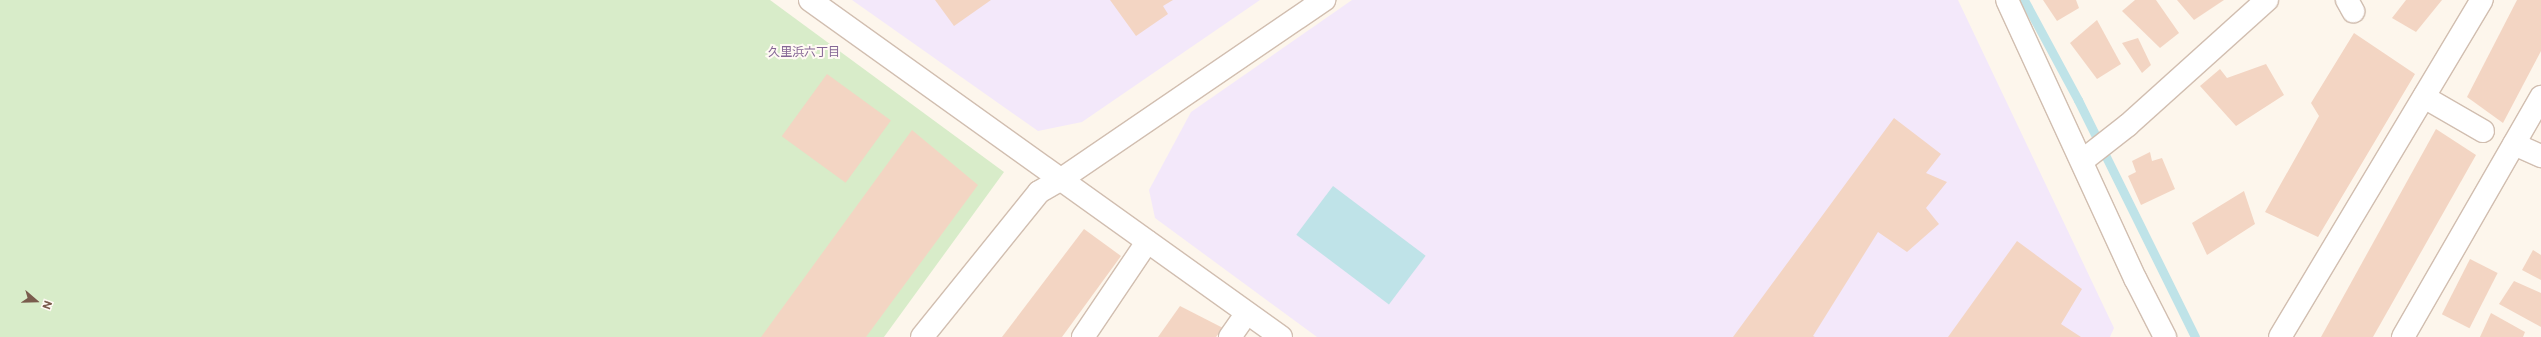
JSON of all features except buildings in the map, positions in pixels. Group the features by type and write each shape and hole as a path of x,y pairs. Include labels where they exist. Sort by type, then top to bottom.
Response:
{"street":[{"path":"810,0 1281,337"},
{"path":"922,337 1039,192 1060,180 1324,0"},
{"path":"2007,0 2082,161 2157,332"},
{"path":"2082,161 2128,125 2267,0"},
{"path":"2280,337 2482,0"},
{"path":"2424,97 2483,130"},
{"path":"2402,337 2541,97"},
{"path":"2514,144 2541,156"},
{"path":"1084,337 1147,242"},
{"path":"1230,337 1247,313"}],"shaded area":[{"path":"852,0 1260,0 1082,122 1038,131"},
{"path":"1352,0 1958,0 2114,328 2110,337 1317,337 1155,218 1149,190 1191,112"}],"green space":[{"path":"0,0 770,0 1004,172 884,337 0,337"}],"water":[{"path":"1333,186 1426,256 1389,305 1296,235"}],"waterway":[{"path":"2024,0 2078,100 2195,337"}],"district":[{"name":"久里浜六丁目","path":"804,52"}]}
